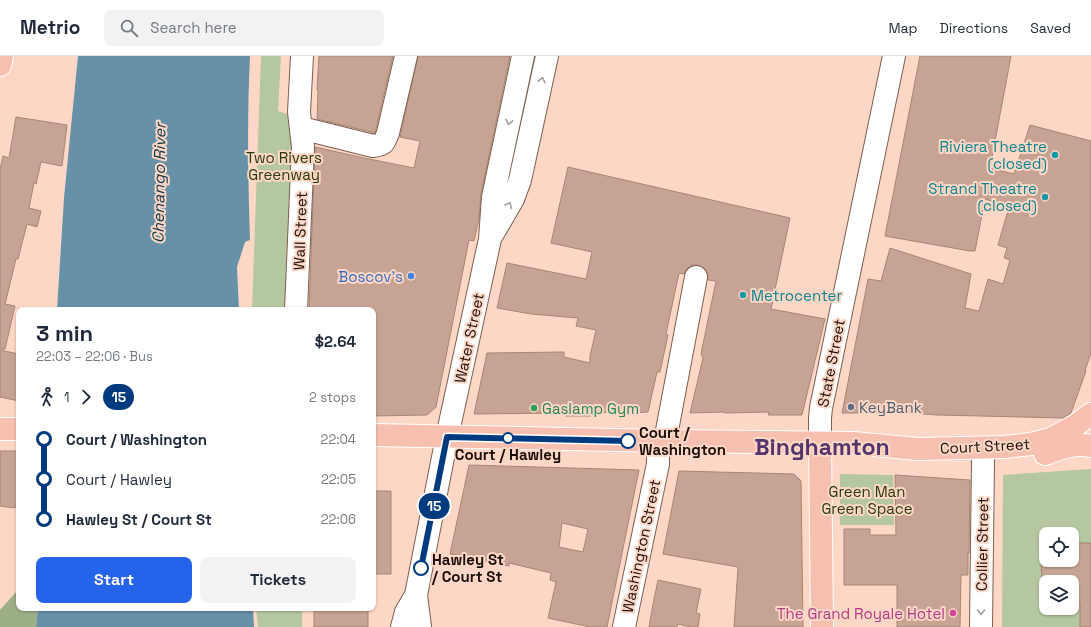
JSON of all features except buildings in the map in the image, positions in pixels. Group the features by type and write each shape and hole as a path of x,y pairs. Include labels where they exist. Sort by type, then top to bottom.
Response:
{"main road":[{"path":"0,65 2,56"},
{"name":"Court Street","path":"376,435 865,444 918,449 1005,447 1051,439 1064,433 1091,414"},
{"path":"1091,418 1091,433"},
{"path":"0,429 16,429"},
{"name":"State Street","path":"820,443 822,627"},
{"name":"Court Street","path":"918,449 949,458 983,461 1023,460 1042,456 1068,446 1091,446"}],"street":[{"name":"Wall Street","path":"296,307 303,147 299,112 302,56"},
{"path":"301,125 305,129 373,146 382,145 388,133 406,56"},
{"name":"Water Street","path":"416,595 447,437 490,239 493,197 523,56"},
{"name":"Water Street","path":"490,239 517,190 547,56"},
{"name":"State Street","path":"820,443 821,408 894,56"},
{"name":"Washington Street","path":"624,627 696,277"},
{"name":"Collier Street","path":"981,627 983,461"},
{"path":"402,627 406,612 416,595"},
{"path":"416,595 420,627"}],"green space":[{"name":"Two Rivers Greenway","path":"261,56 281,56 278,111 291,115 302,307 252,307"},
{"path":"1091,469 1091,627 1002,627 1003,475"},
{"name":"Green Man Green Space","path":"840,474 893,475 894,525 840,525"},
{"path":"16,592 16,611 38,611 36,627 0,627 0,610"},
{"path":"256,611 302,611 302,627 258,627"}],"water":[{"name":"Chenango River","path":"78,56 250,56 248,148 250,240 245,242 237,267 239,307 57,307 64,198"},
{"path":"38,611 253,611 254,627 36,627"}],"bus line":[{"name":"15","path":"421,568 447,437 628,441"}],"place":[{"name":"Riviera Theatre (closed)","path":"1055,155"},
{"name":"Strand Theatre (closed)","path":"1045,197"},
{"name":"Boscov's","path":"411,276"},
{"name":"Metrocenter","path":"743,295"},
{"name":"KeyBank","path":"851,407"},
{"name":"Gaslamp Gym","path":"534,408"},
{"name":"Court / Hawley","path":"508,438"},
{"name":"Court / Washington","path":"628,441"},
{"name":"Hawley St / Court St","path":"421,568"},
{"name":"The Grand Royale Hotel","path":"953,613"}],"district":[{"name":"Binghamton","path":"822,447"}]}
